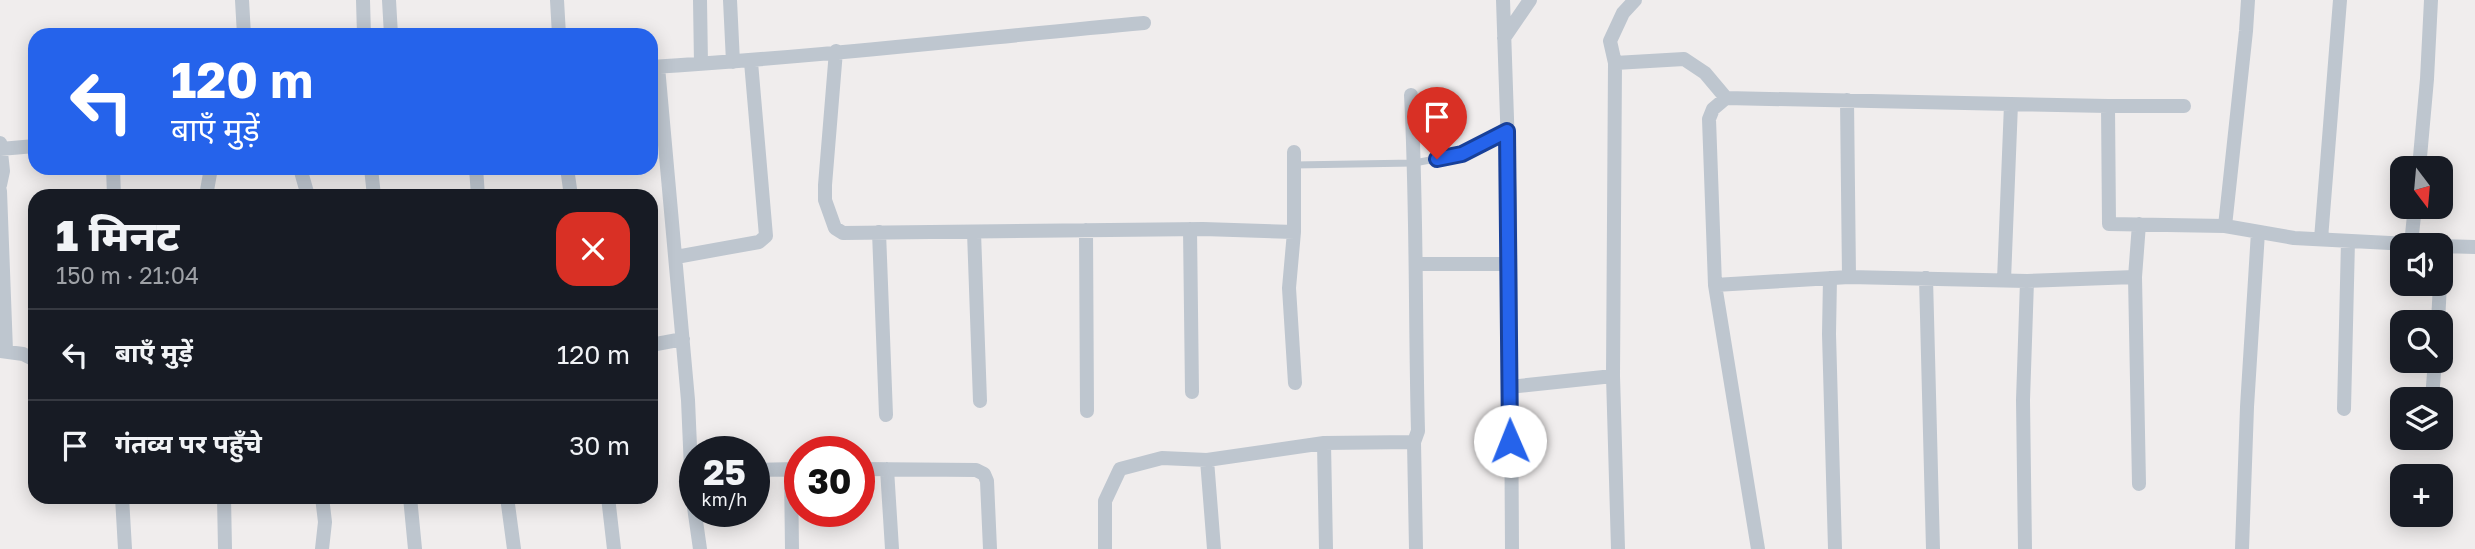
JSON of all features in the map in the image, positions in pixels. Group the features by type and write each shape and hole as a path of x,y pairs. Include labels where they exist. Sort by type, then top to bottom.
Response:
{"street":[{"path":"242,0 244,28"},
{"path":"363,0 364,28"},
{"path":"389,0 391,28"},
{"path":"557,0 559,28"},
{"path":"700,0 701,64"},
{"path":"730,0 733,62"},
{"path":"1503,0 1510,264 1512,549"},
{"path":"1504,38 1530,0"},
{"path":"1618,549 1613,376 1615,63 1610,41 1623,13 1635,0"},
{"path":"2225,226 2248,0"},
{"path":"2321,239 2340,0"},
{"path":"2420,156 2431,0"},
{"path":"658,67 751,62 836,51 1144,23"},
{"path":"836,51 825,200 835,228 843,233 1190,229 1294,233"},
{"path":"1615,63 1684,59 1704,73 1726,98"},
{"path":"676,257 759,242 766,236 751,62"},
{"path":"658,94 676,257 690,436"},
{"path":"1411,94 1417,264 1414,313 1418,431 1414,442 1416,549"},
{"path":"1758,549 1715,285 1709,119 1713,108 1726,98 2184,106"},
{"path":"1847,100 1849,277"},
{"path":"2004,280 2011,104"},
{"path":"2108,106 2109,224 2225,226 2294,238 2390,243"},
{"path":"0,142 3,171 0,185"},
{"path":"0,149 28,147"},
{"path":"1294,158 1294,233 1289,288 1295,383"},
{"path":"0,191 3,351 28,356"},
{"path":"2139,224 2134,278 2139,484"},
{"path":"1190,229 1192,392"},
{"path":"1086,230 1087,411"},
{"path":"879,232 886,415"},
{"path":"974,232 980,401"},
{"path":"2242,549 2247,407 2258,232"},
{"path":"2344,409 2348,241"},
{"path":"2453,246 2475,247"},
{"path":"1417,264 1510,264"},
{"path":"1715,285 1849,277 2028,282 2134,278"},
{"path":"1830,278 1835,549"},
{"path":"1926,278 1933,549"},
{"path":"2025,549 2023,400 2028,282"},
{"path":"658,344 683,339"},
{"path":"1509,387 1613,376"},
{"path":"1105,549 1105,501 1120,468 1162,458 1207,460 1324,443 1414,442"},
{"path":"1324,443 1326,549"},
{"path":"1207,460 1214,549"},
{"path":"875,469 976,470 984,474 987,481 990,549"},
{"path":"887,469 892,549"},
{"path":"122,504 125,549"},
{"path":"224,504 225,549"},
{"path":"322,549 325,522 323,504"},
{"path":"411,504 415,549"},
{"path":"509,504 514,549"},
{"path":"609,504 614,549"},
{"path":"697,527 700,549"},
{"path":"792,549 793,527"}],"lane":[{"path":"1294,158 1414,163 1462,154 1507,131"}],"route":[{"path":"1437,159 1462,154 1507,131 1510,207 1510,441"}]}
